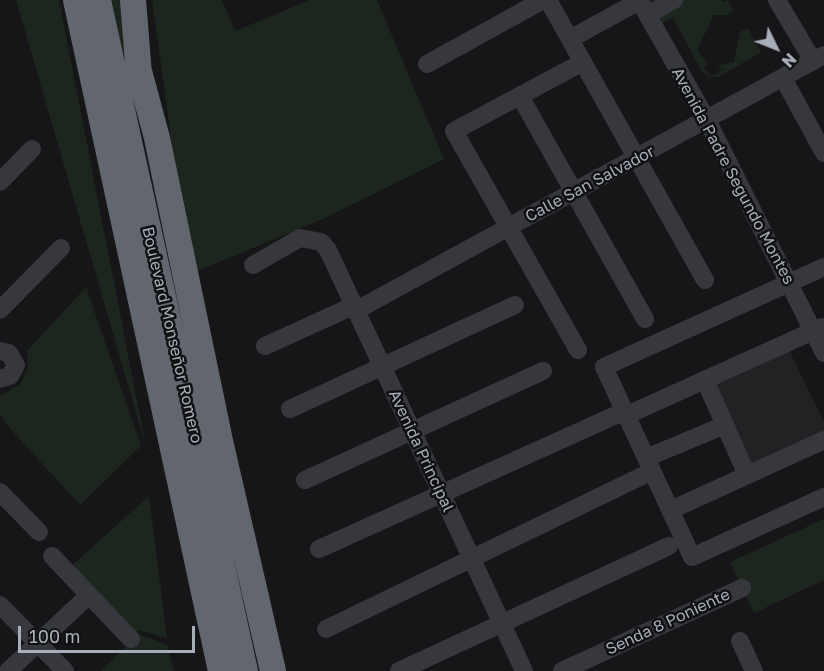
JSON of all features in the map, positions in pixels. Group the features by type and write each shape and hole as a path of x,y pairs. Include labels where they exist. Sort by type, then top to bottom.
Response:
{"highway":[{"name":"Boulevard Monseñor Romero","path":"76,0 221,671"},
{"name":"Boulevard Monseñor Romero","path":"98,0 245,671"},
{"path":"133,0 162,284"},
{"path":"139,71 157,138 220,441 273,671"}],"street":[{"path":"427,64 543,0"},
{"path":"548,0 705,280"},
{"path":"570,39 642,5 674,0"},
{"path":"777,0 818,58"},
{"name":"Avenida Padre Segundo Montes","path":"642,5 706,120 789,283 819,329 824,353"},
{"name":"Calle San Salvador","path":"265,346 354,308 510,227 818,58"},
{"path":"578,350 454,131 583,62"},
{"path":"783,78 823,150"},
{"path":"520,96 645,318"},
{"path":"0,182 32,149"},
{"name":"Avenida Principal","path":"253,265 292,241 311,239 321,242 327,250 524,671"},
{"path":"0,310 61,248"},
{"path":"824,267 604,367 621,415 644,467 671,510 692,557 824,497"},
{"path":"290,409 515,305"},
{"path":"320,549 819,329"},
{"path":"0,351 13,356 16,364 10,376 0,379"},
{"path":"305,480 543,371"},
{"path":"705,380 747,476"},
{"path":"326,629 472,558 725,425"},
{"path":"671,510 824,440"},
{"path":"0,492 39,532"},
{"path":"399,671 669,546"},
{"path":"52,556 131,639"},
{"name":"Senda 8 Poniente","path":"562,671 742,588"},
{"path":"8,671 89,595"},
{"path":"0,605 65,671"},
{"path":"740,641 754,671"}],"shaded area":[{"path":"16,0 59,0 146,447"},
{"path":"111,0 126,0 136,113"},
{"path":"152,0 222,0 235,31 310,0 377,0 444,159 325,218 190,274"},
{"path":"683,0 722,0 724,2 728,0 733,11 727,15 714,15 697,50 708,64 704,69 711,76 720,72 721,69 717,66 734,62 740,32 748,28 761,52 719,77 709,77 701,70 673,18 660,25 655,15"},
{"path":"86,287 141,446 80,505 5,423 0,414 0,396 20,384 28,368 27,351"},
{"path":"787,346 824,422 824,437 749,472 708,381"},
{"path":"149,496 167,638 139,630 134,634 70,567"},
{"path":"824,519 824,580 754,613 730,562"},
{"path":"139,634 167,645 174,671 101,671"}]}
